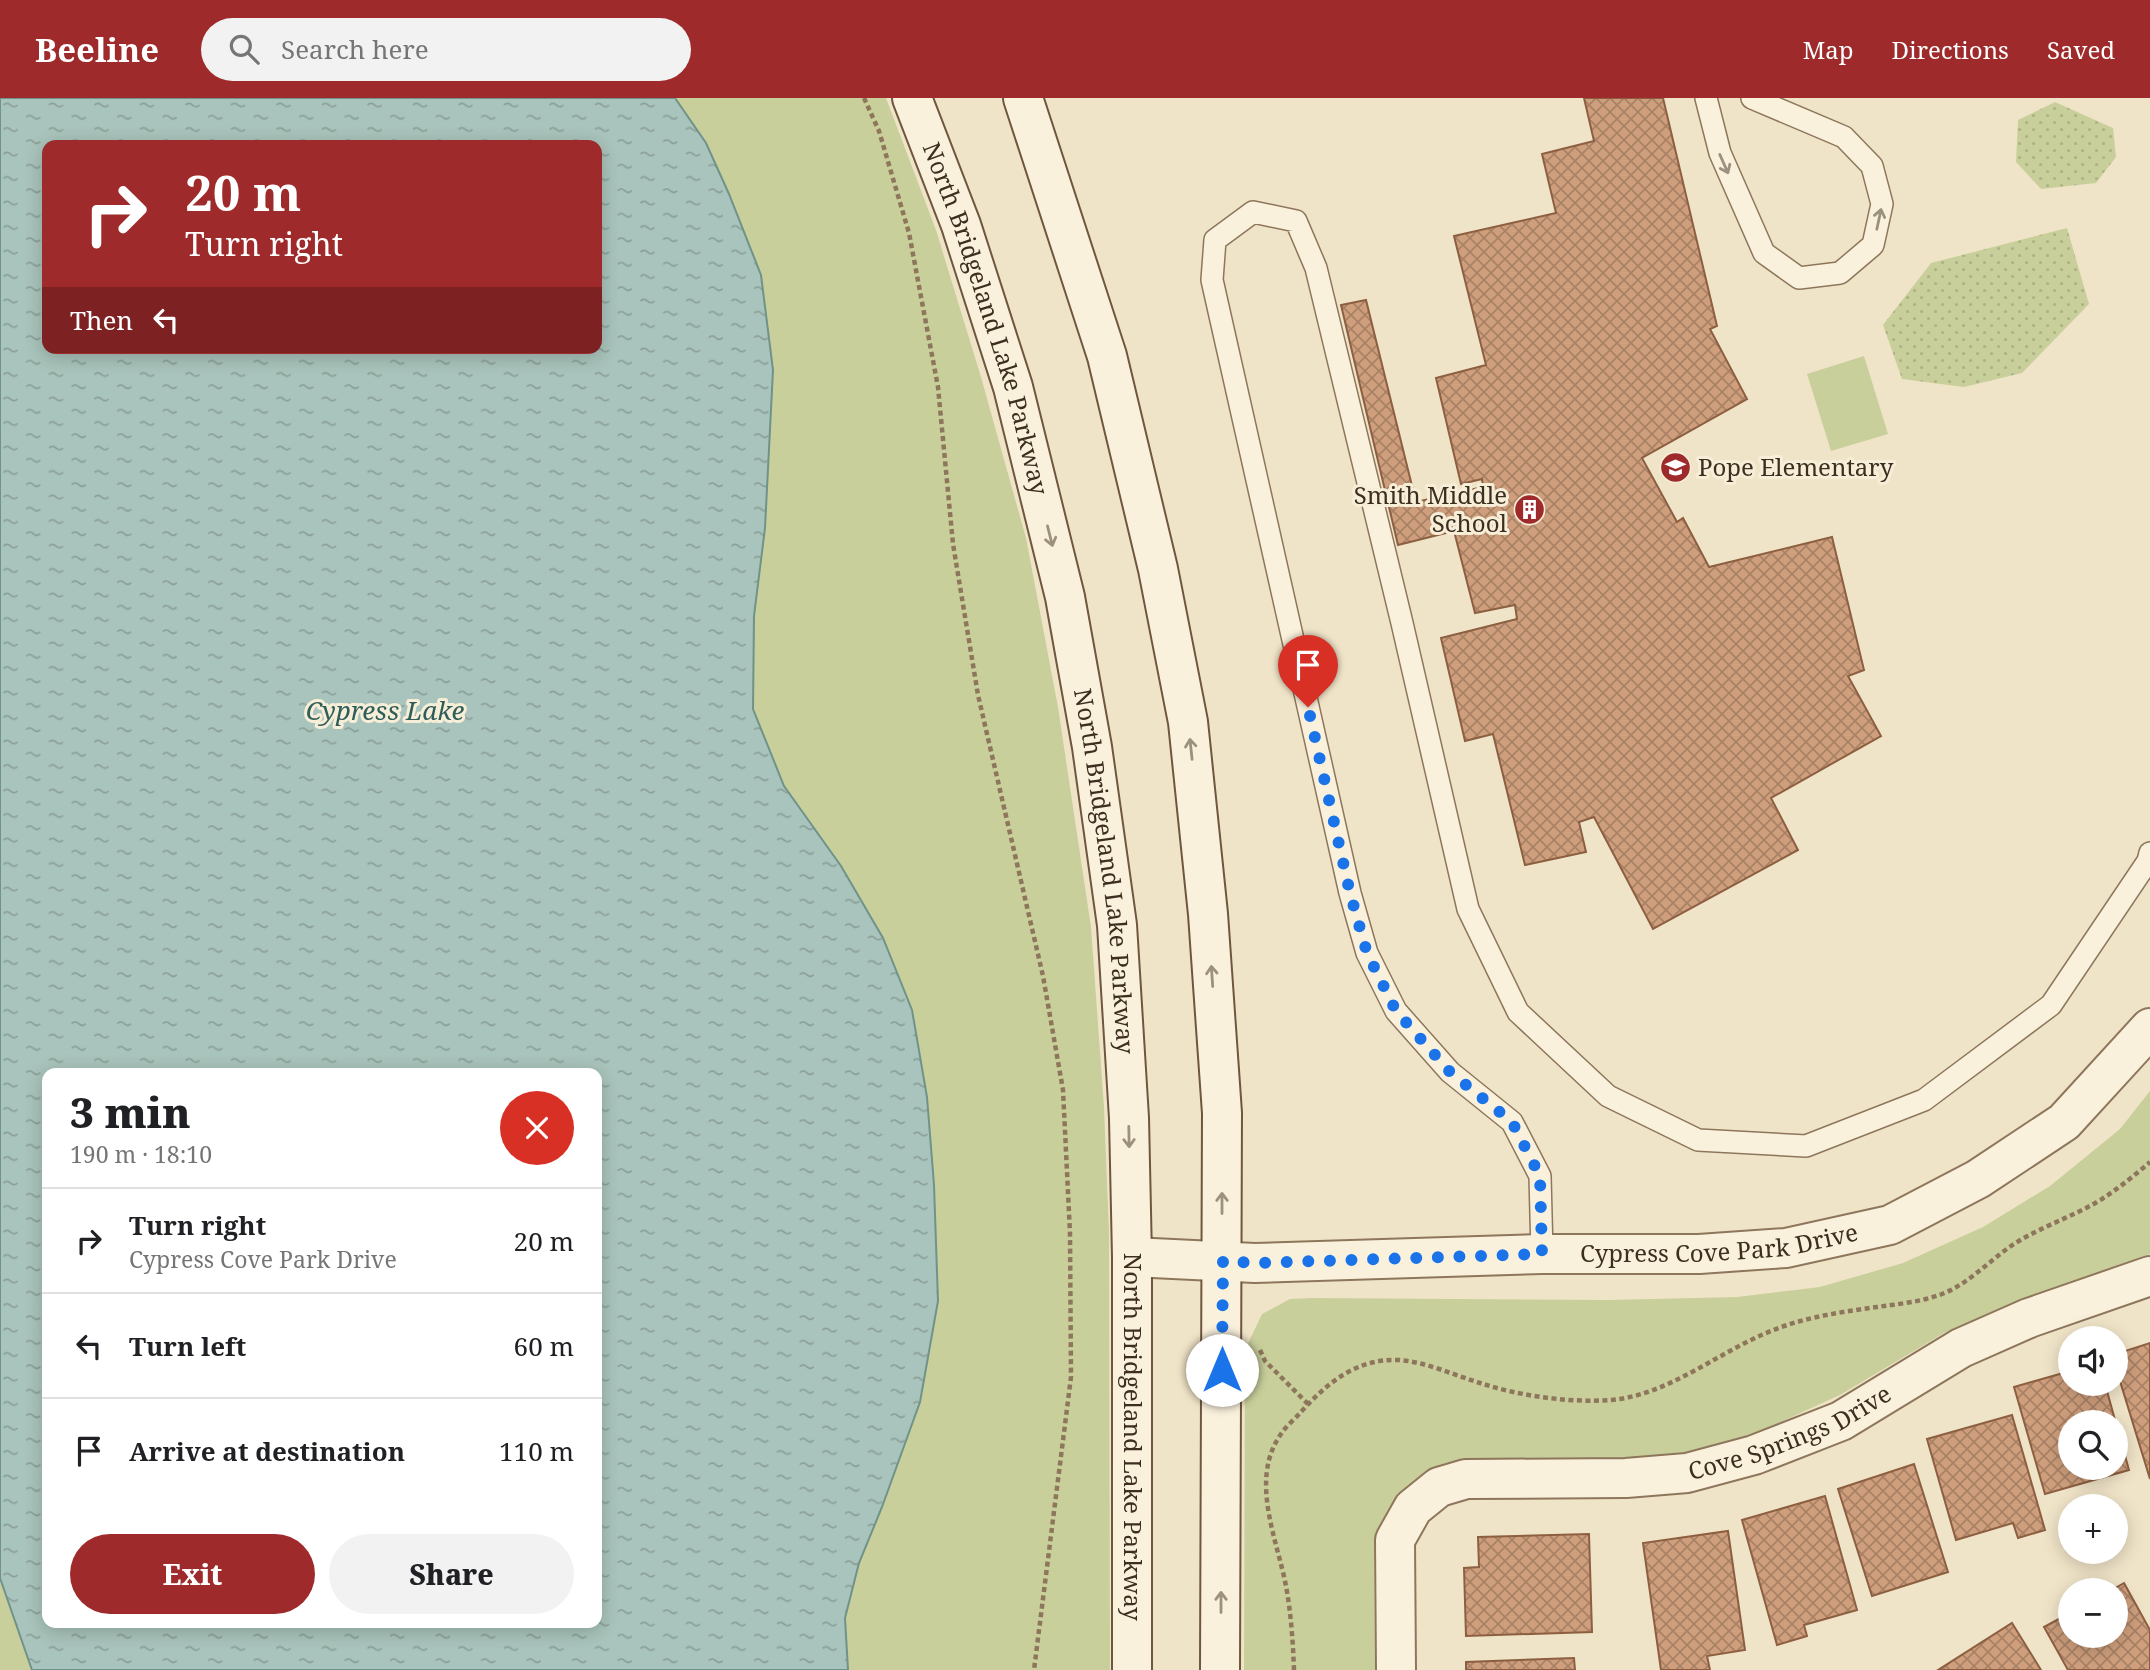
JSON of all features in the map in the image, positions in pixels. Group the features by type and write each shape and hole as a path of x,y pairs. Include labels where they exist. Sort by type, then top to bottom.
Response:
{"main road":[{"name":"North Bridgeland Lake Parkway","path":"912,98 961,225 1013,387 1065,597 1092,747 1117,925 1129,1118 1132,1257 1132,1670"},
{"path":"1023,98 1107,356 1158,569 1188,722 1208,914 1222,1113 1220,1670"},
{"name":"Cypress Cove Park Drive","path":"1132,1257 1255,1263 1542,1254 1699,1254 1786,1248 1890,1225 1978,1179 2064,1122 2150,1028"},
{"name":"Cove Springs Drive","path":"1396,1670 1395,1540 1413,1508 1439,1487 1466,1479 1626,1478 1687,1473 1754,1455 1841,1420 1961,1348 2029,1318 2150,1276"}],"lane":[{"path":"1706,98 1720,153 1764,253 1799,278 1840,273 1874,245 1882,204 1872,166 1844,137 1752,98"},
{"path":"1542,1254 1540,1176 1512,1122 1450,1072 1396,1011 1367,953 1338,843 1212,280 1215,240 1253,212 1296,221 1316,268 1468,909 1518,1012 1608,1096 1698,1140 1806,1146 1924,1100 2051,1005 2148,861 2150,853"}],"path":[{"path":"864,98 879,131 909,233 938,387 953,544 978,695 1043,976 1063,1090 1070,1233 1071,1377 1034,1670"},
{"path":"1294,1670 1294,1645 1286,1587 1266,1489 1267,1465 1280,1435 1326,1386 1346,1372 1373,1362 1399,1360 1525,1393 1577,1400 1613,1400 1640,1393 1663,1386 1772,1330 1809,1318 1909,1303 1941,1294 1963,1284 2013,1245 2101,1199 2150,1162"},
{"path":"1259,1347 1265,1361 1308,1404"}],"green space":[{"path":"675,98 886,98 936,230 1026,538 1058,707 1091,927 1104,1107 1109,1232 1110,1670 848,1670 845,1618 859,1563 920,1402 938,1301 934,1185 927,1097 912,1010 883,938 841,866 784,786 753,709 754,616 765,528 773,370 761,275 706,143"},
{"path":"2055,102 2113,128 2116,157 2096,183 2041,189 2016,162 2018,120"},
{"path":"2067,228 2089,304 2022,373 1964,387 1902,379 1883,325 1931,263"},
{"path":"1864,356 1888,434 1831,451 1807,374"},
{"path":"2150,1091 2150,1254 2016,1301 1944,1333 1840,1395 1759,1432 1694,1451 1402,1492 1384,1517 1374,1550 1375,1670 1244,1670 1245,1350 1262,1314 1290,1299 1609,1300 1737,1297 1820,1287 1903,1263 1983,1227 2050,1186 2120,1129"},
{"path":"0,1578 32,1670 0,1670"}],"water":[{"name":"Cypress Lake","path":"0,98 675,98 706,143 761,275 773,370 765,528 754,616 753,709 784,786 841,866 883,938 912,1010 927,1097 934,1185 938,1301 920,1402 859,1563 845,1618 848,1670 32,1670 0,1578"}],"building":[{"name":"Smith Middle School","path":"1584,98 1663,98 1717,326 1710,329 1747,399 1642,458 1677,522 1683,518 1709,567 1832,537 1864,670 1848,676 1881,736 1771,798 1798,850 1653,929 1594,817 1579,822 1586,852 1525,865 1493,734 1465,741 1441,638 1517,619 1515,605 1475,613 1454,531 1398,545 1341,305 1366,300 1416,502 1483,487 1482,479 1461,484 1436,378 1486,365 1454,236 1556,213 1542,154 1594,141"},
{"path":"2150,1343 2150,1479 2125,1396 2128,1396 2128,1350"},
{"path":"2058,1374 2058,1396 2108,1396 2112,1410 2058,1410 2058,1480 2094,1480 2045,1494 2014,1387"},
{"path":"2012,1415 2045,1530 2018,1538 2013,1523 1956,1540 1927,1439"},
{"path":"1914,1464 1948,1572 1872,1596 1838,1489"},
{"path":"1825,1496 1857,1610 1804,1625 1807,1636 1777,1645 1742,1520"},
{"path":"1728,1531 1745,1650 1707,1656 1710,1670 1661,1670 1643,1543"},
{"path":"1589,1534 1592,1632 1466,1636 1464,1568 1479,1567 1478,1537"},
{"path":"2128,1590 2150,1630 2150,1670 2068,1670 2044,1627 2058,1619 2058,1648 2128,1648"},
{"path":"2012,1623 2041,1670 1938,1670"},
{"path":"1574,1658 1575,1670 1466,1670 1466,1662"}],"place":[{"name":"Pope Elementary","path":"1675,468"},
{"name":"Smith Middle School","path":"1530,510"}],"route":[{"path":"1222,1370 1223,1261 1255,1263 1542,1254 1540,1176 1512,1122 1450,1072 1396,1011 1367,953 1350,893 1308,707"}]}
